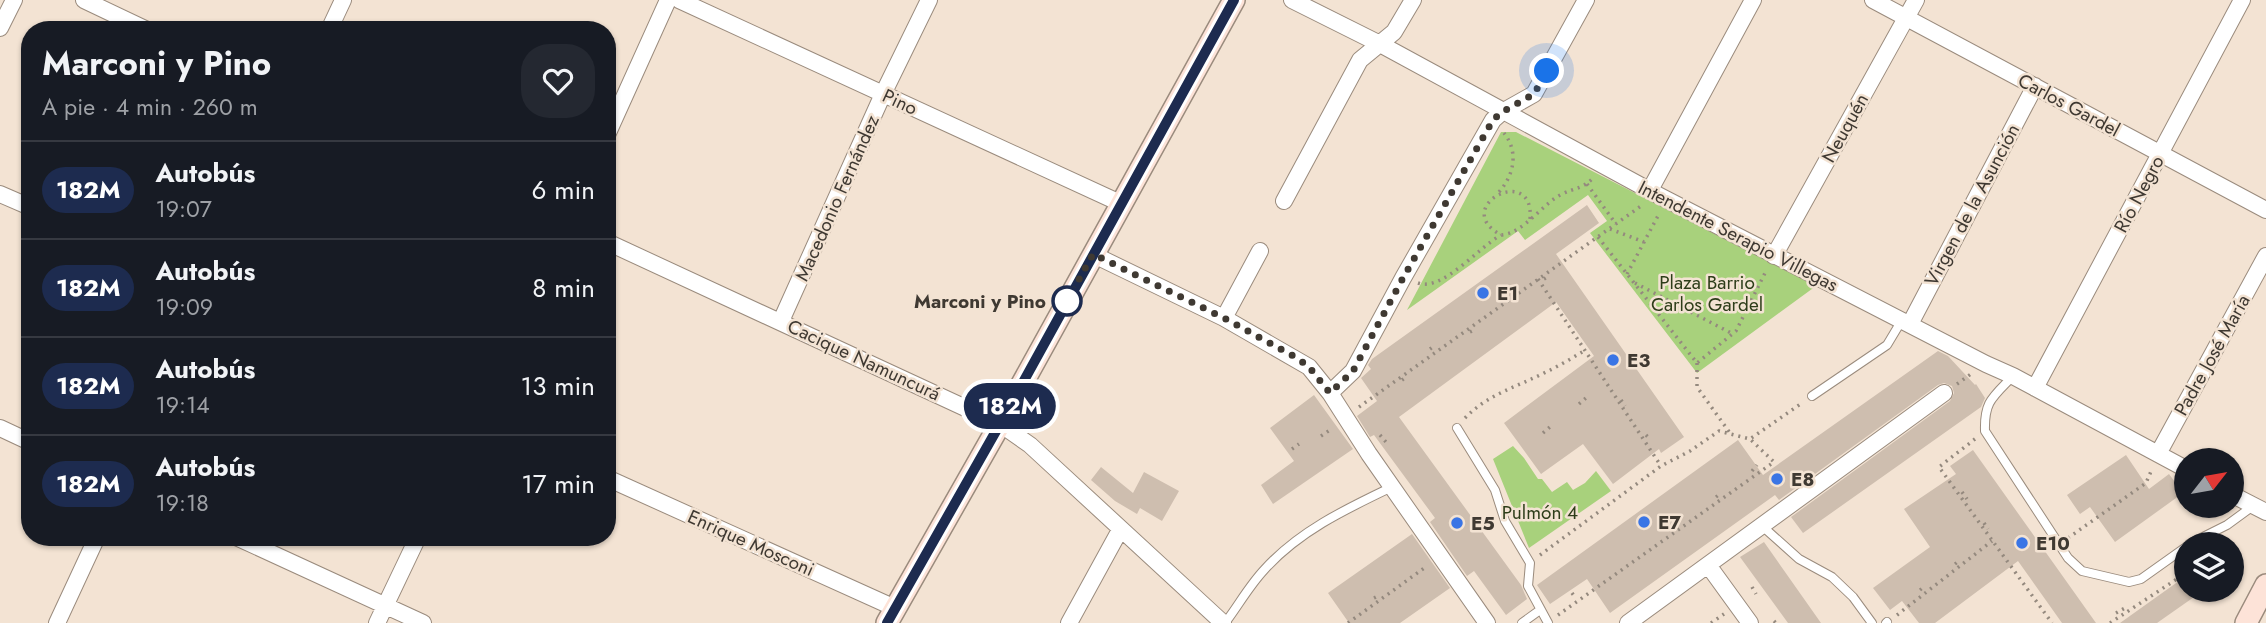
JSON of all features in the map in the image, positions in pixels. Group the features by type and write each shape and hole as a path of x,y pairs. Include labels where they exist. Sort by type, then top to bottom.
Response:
{"main road":[{"path":"891,615 1000,424 1234,0"},
{"path":"2246,623 2266,585"}],"street":[{"path":"0,29 13,0"},
{"path":"84,0 128,21"},
{"path":"333,21 343,0"},
{"path":"616,115 668,0"},
{"name":"Pino","path":"679,0 1120,203"},
{"name":"Macedonio Fernández","path":"781,321 883,94 929,0"},
{"name":"Intendente Serapio Villegas","path":"1292,0 1380,44 1497,116 1602,166 2013,376 2174,463"},
{"path":"1284,201 1360,60 1400,24 1413,0"},
{"path":"1330,393 1353,371 1403,278 1497,116 1534,94 1586,0"},
{"path":"1658,195 1753,0"},
{"name":"Carlos Gardel","path":"1873,0 2266,210"},
{"name":"Neuquén","path":"1774,256 1916,0"},
{"name":"Río Negro","path":"2035,388 2242,0"},
{"name":"Virgen de la Asunción","path":"1906,322 2035,86"},
{"path":"0,194 21,203"},
{"name":"Cacique Namuncurá","path":"616,246 1000,424 1030,445 1224,623"},
{"path":"1224,318 1259,251"},
{"path":"1093,254 1224,318 1303,362 1330,393 1487,623"},
{"name":"Padre José María","path":"2158,454 2266,256"},
{"path":"1628,623 1944,393"},
{"path":"0,428 21,438"},
{"name":"Enrique Mosconi","path":"616,482 891,615"},
{"path":"2244,501 2260,509"},
{"path":"1069,623 1120,530"},
{"path":"57,623 93,546"},
{"path":"256,546 423,623"},
{"path":"377,623 414,546"},
{"path":"1708,565 1750,623"}],"lane":[{"path":"1812,396 1887,345 1906,322"},
{"path":"2013,376 1984,412 1985,431 2068,558 2082,570 2129,582 2141,579 2174,555"},
{"path":"1457,428 1495,490 1505,521 1530,563 1528,586 1548,623"},
{"path":"1224,623 1263,570 1280,554 1338,512 1392,487"},
{"path":"2213,532 2260,509"},
{"path":"1762,525 1799,559 1832,577 1853,597 1872,623"},
{"path":"1522,623 1540,610"}],"path":[{"path":"1497,116 1511,143 1514,164 1510,176 1487,204 1486,219 1489,226 1501,235"},
{"path":"1403,278 1423,285 1431,284 1462,266 1477,251 1501,235 1508,235 1560,195 1578,190 1587,184 1602,166"},
{"path":"1587,184 1616,224"},
{"path":"1497,194 1512,191 1525,198 1529,205 1530,219"},
{"path":"1345,417 1658,195"},
{"path":"1627,274 1644,242 1658,195"},
{"path":"1610,229 1644,242"},
{"path":"1598,237 1697,363 1697,387 1730,433"},
{"path":"1697,363 1733,334 1774,256"},
{"path":"1538,279 1661,466"},
{"path":"1633,282 1733,334"},
{"path":"1568,323 1572,328"},
{"path":"1470,332 1476,329"},
{"path":"1457,428 1476,407 1499,392 1545,373 1584,351"},
{"path":"1594,361 1598,367"},
{"path":"1944,393 1986,364"},
{"path":"1749,439 1812,396"},
{"path":"1579,404 1587,397"},
{"path":"1621,400 1625,406"},
{"path":"1543,433 1551,426"},
{"path":"1321,436 1330,430"},
{"path":"1530,563 1661,466 1690,451 1719,431 1749,439 1774,462 1548,623"},
{"path":"1985,431 1939,467 2052,623"},
{"path":"1380,435 1386,442"},
{"path":"1292,449 1299,444"},
{"path":"2059,545 2146,483 2158,454"},
{"path":"1752,471 1757,465"},
{"path":"1962,492 1967,499"},
{"path":"1716,497 1721,493"},
{"path":"1679,527 1685,522"},
{"path":"1984,523 1988,529"},
{"path":"1886,623 1992,541"},
{"path":"1348,623 1440,556"},
{"path":"2005,557 2010,572"},
{"path":"1955,564 1960,560"},
{"path":"1418,565 1424,561"},
{"path":"1609,578 1616,573"},
{"path":"2109,623 2174,581"},
{"path":"1920,590 1924,586"},
{"path":"1752,587 1756,594"},
{"path":"2116,613 2125,608"}],"green space":[{"name":"Plaza Barrio Carlos Gardel","path":"1501,132 1516,132 1816,286 1697,373 1590,233 1607,221 1588,195 1525,240 1518,231 1407,310"},
{"name":"Pulmón 4","path":"1513,446 1538,479 1542,479 1552,492 1567,482 1573,490 1585,483 1596,471 1611,491 1529,548 1493,459"}],"building":[{"path":"1587,205 1599,223 1556,254 1684,437 1661,453 1659,449 1613,484 1583,444 1541,474 1504,423 1594,356 1556,302 1399,417 1521,585 1527,599 1506,615 1474,571 1467,576 1430,522 1435,518 1374,435 1370,437 1357,416 1377,401 1361,378 1371,369 1368,365 1372,359"},
{"path":"1938,351 1948,356 1976,384 1985,398 1981,407 1803,533 1791,517 1950,401 1954,393 1952,386 1944,383 1938,385 1779,500 1775,495 1610,613 1587,579 1550,604 1537,585 1738,440 1763,475"},
{"path":"1314,395 1353,449 1273,504 1261,485 1294,461 1270,428"},
{"path":"1973,450 2096,623 2062,623 2018,561 1935,623 1919,623 1902,601 1890,610 1873,588 1930,547 1904,509 1956,474 1950,466"},
{"path":"2126,455 2149,489 2169,474 2174,481 2174,499 2115,542 2090,507 2080,514 2067,495"},
{"path":"1101,467 1133,493 1144,472 1179,491 1162,521 1140,508 1137,514 1115,501 1091,480"},
{"path":"1412,534 1450,588 1400,623 1349,623 1328,593"},
{"path":"1764,542 1821,623 1788,623 1740,557"},
{"path":"2174,585 2174,602 2187,602 2157,623 2120,623"}],"bus line":[{"name":"182M","path":"887,623 1234,0"}],"place":[{"name":"E1","path":"1483,293"},
{"name":"Marconi y Pino","path":"1067,301"},
{"name":"E3","path":"1613,360"},
{"name":"E8","path":"1777,479"},
{"name":"E7","path":"1644,522"},
{"name":"E5","path":"1457,523"},
{"name":"E10","path":"2022,543"}],"route":[{"path":"1067,301 1093,254 1224,318 1297,358 1309,367 1330,393 1353,371 1493,120 1502,112 1529,99 1547,71"}]}
